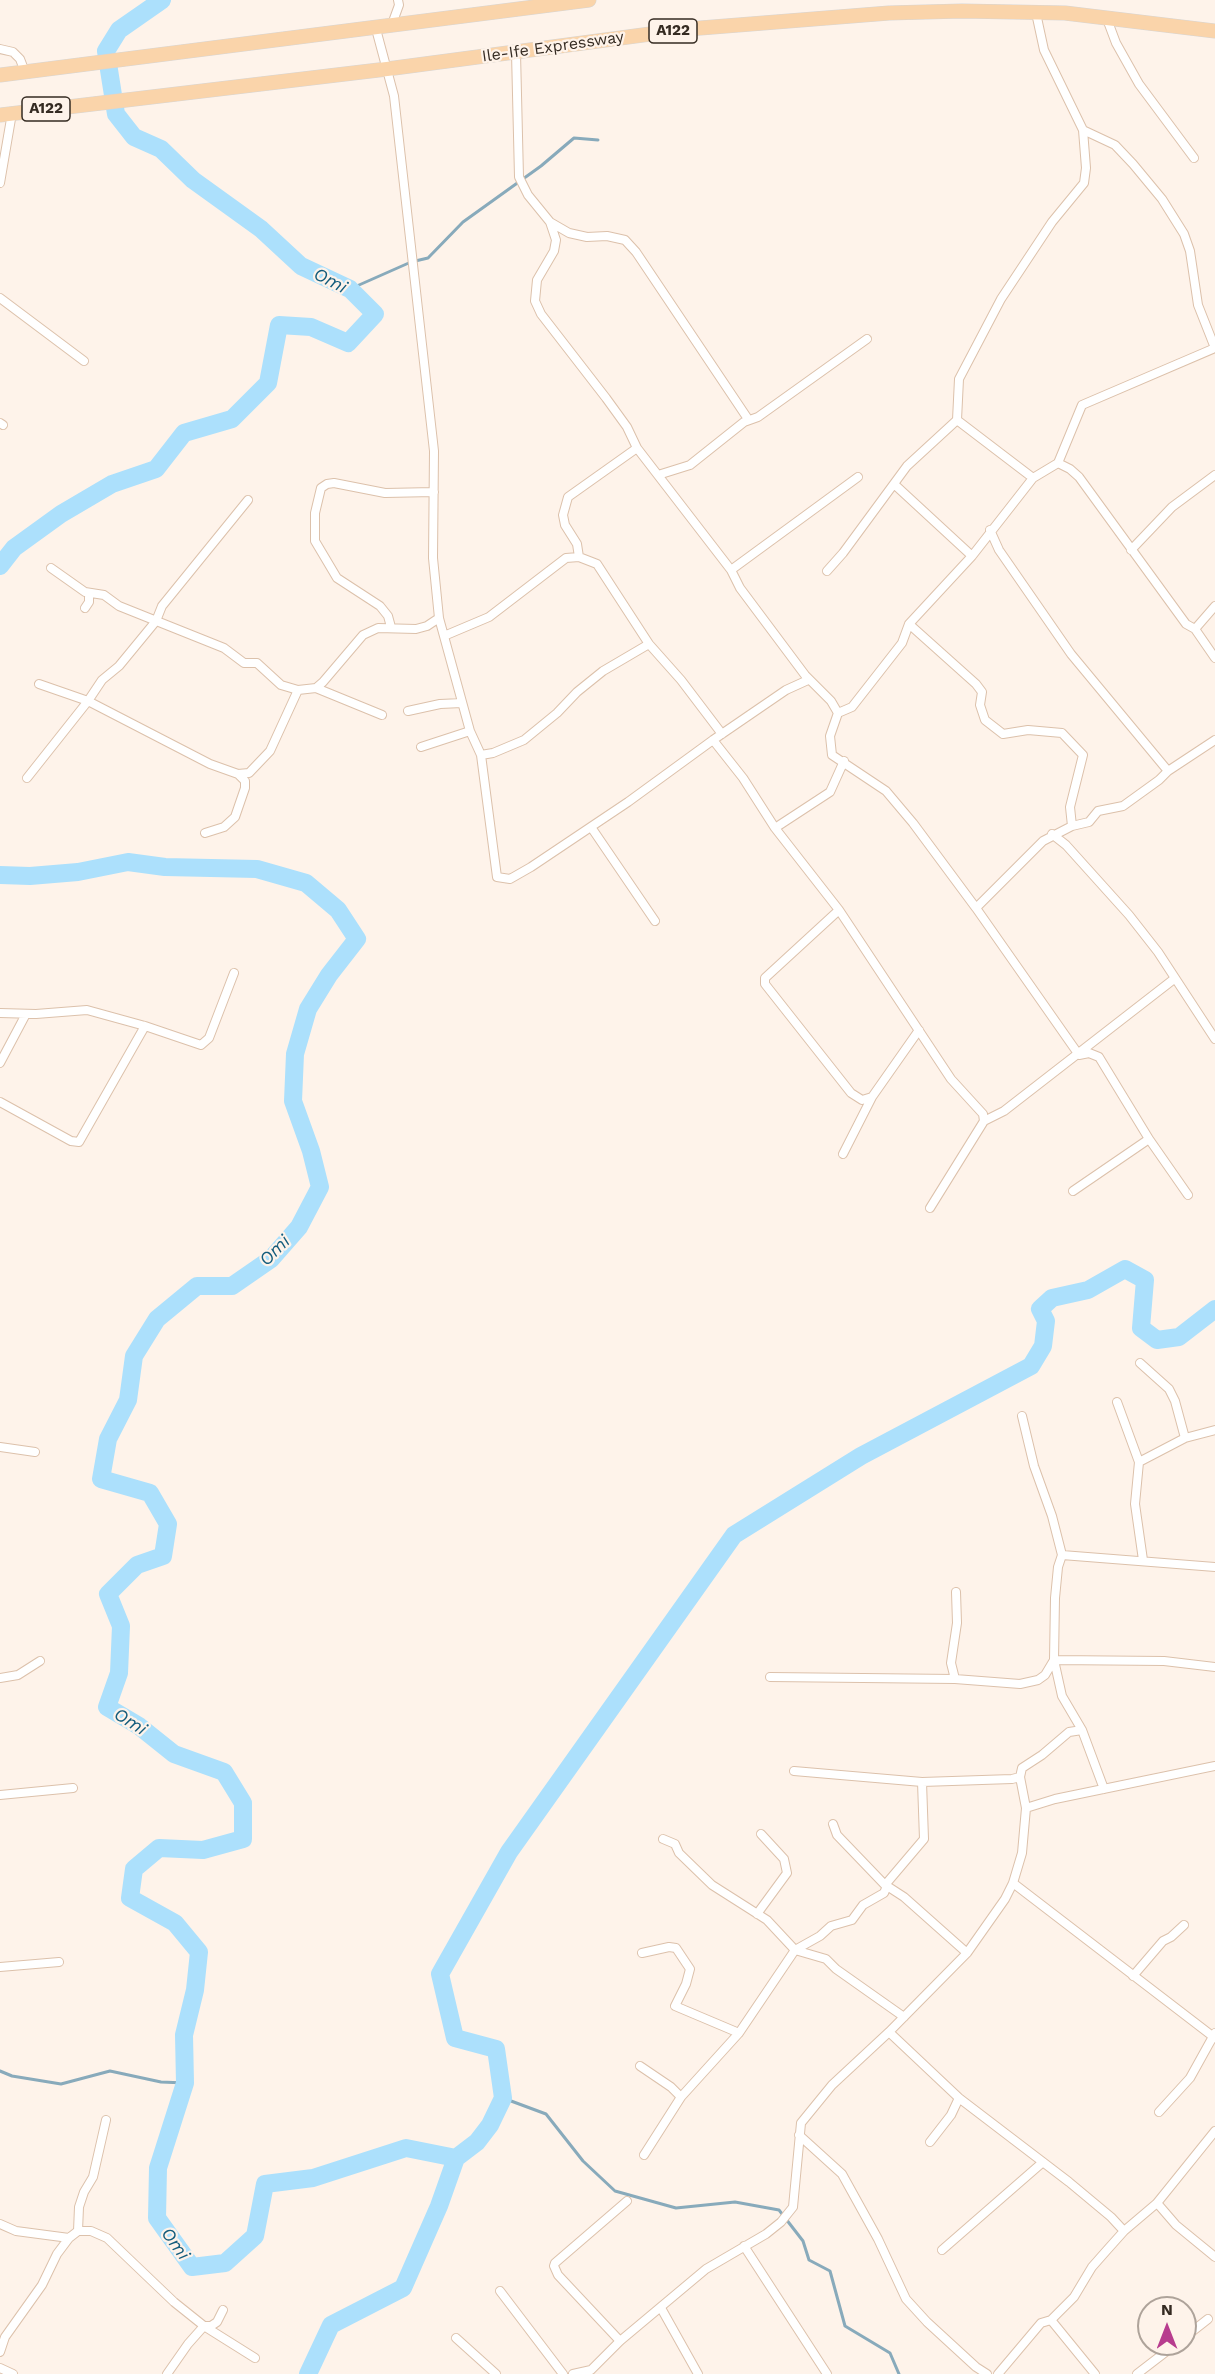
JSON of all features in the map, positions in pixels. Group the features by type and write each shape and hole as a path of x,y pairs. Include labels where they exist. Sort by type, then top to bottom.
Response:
{"highway":[{"name":"A122","path":"0,75 391,27 536,3 589,0"},
{"name":"Ile-Ife Expressway","path":"6,114 516,53 688,29 842,16 929,11 1065,13 1215,31"}],"street":[{"path":"391,27 401,2"},
{"path":"827,571 843,553 907,466 957,420 958,379 1001,299 1052,222 1084,183 1086,168 1083,130 1044,50 1036,13"},
{"path":"1107,19 1116,43 1139,84 1194,158"},
{"path":"376,29 394,96 434,451 433,558 439,618 470,731 482,755 497,877 510,879 628,802 786,690 808,680 740,588 731,570 637,448 627,427 541,314 535,301 537,280 554,251 556,240 549,222 528,195 519,177 516,53"},
{"path":"0,49 13,52 20,59 25,72"},
{"path":"0,183 6,114"},
{"path":"1078,1055 976,908 913,823 886,791 832,755 830,736 838,713 852,706 902,643 909,624 972,556 990,530 1033,478 1058,463 1082,405 1215,348 1198,305 1190,251 1184,234 1162,199 1114,145 1083,130"},
{"path":"549,222 569,233 587,237 608,236 625,240 698,342 748,419"},
{"path":"0,298 84,361"},
{"path":"658,475 690,465 748,419 758,417 867,339"},
{"path":"957,420 1033,478"},
{"path":"579,557 577,544 565,525 563,515 568,497 637,448"},
{"path":"1058,463 1079,477 1186,624 1195,629 1215,658"},
{"path":"1131,550 1172,507 1215,475"},
{"path":"731,570 858,477"},
{"path":"392,627 381,606 337,578 315,541 315,513 321,488 334,483 385,493 434,492"},
{"path":"894,484 972,556"},
{"path":"27,778 88,702 102,680 119,666 156,621 162,606 248,500"},
{"path":"990,530 999,550 1071,654 1168,771"},
{"path":"444,636 489,617 566,558 579,557 597,564 649,644 681,680 722,734"},
{"path":"51,568 89,592 104,595 119,606 224,648 244,663 257,663 281,685 298,690 316,688 381,714"},
{"path":"85,608 89,602 89,592"},
{"path":"1195,629 1207,612 1215,606"},
{"path":"316,688 363,635 378,628 416,629 428,626 439,618"},
{"path":"909,624 976,684 982,692 980,705 985,720 1003,734 1028,730 1062,733 1083,755 1070,807 1072,826"},
{"path":"482,755 493,753 524,740 595,678 649,644"},
{"path":"805,675 831,701 838,713"},
{"path":"39,684 88,702 210,764 238,774 249,773 270,751 298,690"},
{"path":"408,711 440,704 462,703"},
{"path":"421,747 470,731"},
{"path":"713,740 743,778 775,828 839,910 951,1079 983,1114 984,1121"},
{"path":"976,908 1052,834 1089,822 1098,811 1123,806 1168,771 1215,740"},
{"path":"775,828 830,792 843,761"},
{"path":"205,833 224,827 235,817 245,788 245,782 238,774"},
{"path":"591,827 655,921"},
{"path":"1052,834 1066,845 1129,915 1158,952 1215,1039"},
{"path":"839,910 765,978 765,984 851,1093 862,1100 872,1097"},
{"path":"0,1013 26,1014 87,1010 201,1045 209,1038 234,973"},
{"path":"930,1208 984,1121 1004,1111 1174,979"},
{"path":"0,1063 26,1014"},
{"path":"0,1102 71,1141 79,1142 145,1026"},
{"path":"843,1154 872,1097 919,1030"},
{"path":"1078,1055 1089,1053 1099,1057 1149,1138 1188,1195"},
{"path":"1073,1191 1149,1138"},
{"path":"1140,1363 1168,1389 1175,1401 1185,1438"},
{"path":"1117,1402 1138,1462 1135,1504 1143,1560"},
{"path":"1022,1416 1034,1466 1052,1516 1062,1555 1058,1567 1055,1598 1054,1660 1062,1696 1082,1730 1104,1789"},
{"path":"1138,1462 1185,1438 1215,1430"},
{"path":"0,1447 35,1452"},
{"path":"1062,1555 1215,1567"},
{"path":"955,1679 951,1663 957,1623 956,1592"},
{"path":"0,1678 18,1675 40,1660"},
{"path":"1054,1660 1164,1661 1215,1667"},
{"path":"770,1677 955,1679 1020,1684 1038,1680 1045,1675 1054,1660"},
{"path":"573,2374 592,2372 620,2341 706,2269 766,2234 781,2222 792,2207 801,2123 814,2105 967,1953 1005,1899 1013,1883 1022,1852 1026,1808 1020,1777 1022,1768 1042,1755 1069,1732 1082,1730"},
{"path":"1026,1808 1055,1799 1215,1766"},
{"path":"794,1771 922,1782 1020,1777"},
{"path":"833,1824 837,1835 885,1885 924,1839 922,1782"},
{"path":"0,1795 73,1788"},
{"path":"757,1914 787,1873 784,1859 761,1834"},
{"path":"663,1839 675,1844 679,1853 712,1884 767,1920 795,1950 826,1959 836,1969 904,2018"},
{"path":"1013,1883 1214,2036 1190,2078 1159,2112"},
{"path":"644,2155 681,2097 739,2032 795,1950 820,1936 831,1926 852,1920 863,1905 884,1893 887,1886 904,1897 967,1953"},
{"path":"1133,1976 1163,1941 1184,1925"},
{"path":"642,1953 669,1947 676,1948 690,1969 675,2007 739,2032"},
{"path":"0,1967 59,1962"},
{"path":"890,2032 959,2098 1043,2162 1111,2217 1124,2231"},
{"path":"639,2066 671,2087 681,2097"},
{"path":"930,2142 951,2115 959,2098"},
{"path":"78,2231 79,2207 93,2177 106,2120"},
{"path":"998,2374 1041,2324 1051,2320 1074,2297 1092,2267 1124,2231 1157,2203 1215,2131"},
{"path":"800,2135 842,2174 878,2239 906,2299 927,2322 976,2367 987,2374"},
{"path":"942,2250 1043,2162"},
{"path":"620,2341 558,2276 554,2266 627,2201"},
{"path":"1157,2203 1176,2224 1215,2257"},
{"path":"0,2224 16,2231 69,2238"},
{"path":"0,2352 5,2337 42,2284 57,2254 69,2238 78,2231 91,2231 107,2238 174,2302 204,2326 255,2358"},
{"path":"744,2246 827,2374"},
{"path":"500,2291 563,2374"},
{"path":"661,2308 698,2374"},
{"path":"167,2374 188,2344 204,2326 211,2326 217,2322 223,2310"},
{"path":"1197,2328 1208,2319"},
{"path":"1051,2320 1095,2374"},
{"path":"456,2338 496,2374"},
{"path":"1137,2374 1160,2356"},
{"path":"0,2368 13,2374"}],"waterway":[{"name":"Omi","path":"0,566 14,548 61,514 112,484 156,469 184,433 232,419 268,383 279,325 311,327 348,343 375,314 350,289 301,266 261,229 193,180 161,149 134,137 116,114 106,51 119,30 162,0"},
{"path":"350,289 411,262 428,258 463,222 541,166 574,138 598,140"},
{"name":"Omi","path":"0,875 30,876 78,872 128,862 165,867 257,869 306,883 338,910 357,939 329,975 308,1009 295,1054 293,1101 311,1151 320,1187 299,1227 271,1259 232,1286 197,1286 157,1319 134,1356 128,1400 108,1439 101,1479 150,1493 168,1524 163,1556 137,1565 108,1594 121,1626 119,1673 107,1707 139,1726 174,1754 224,1772 243,1803 243,1839 203,1850 159,1848 134,1869 130,1898 175,1923 199,1952 195,1990 184,2035 185,2083 158,2168 157,2218 192,2267 225,2263 255,2236 265,2184 313,2178 406,2148 456,2158 439,2206 403,2288 331,2325 308,2374"},
{"path":"456,2158 477,2142 490,2125 503,2098 496,2049 455,2038 440,1974 509,1852 734,1535 861,1456 1031,1366 1043,1346 1046,1321 1040,1309 1052,1298 1088,1290 1125,1269 1145,1280 1141,1328 1157,1340 1179,1337 1215,1309"},
{"path":"0,2071 12,2076 61,2084 110,2071 161,2082 185,2083"},
{"path":"503,2098 546,2114 583,2161 615,2191 676,2208 735,2202 779,2210 803,2241 809,2260 830,2271 845,2326 890,2353 899,2374"}]}
